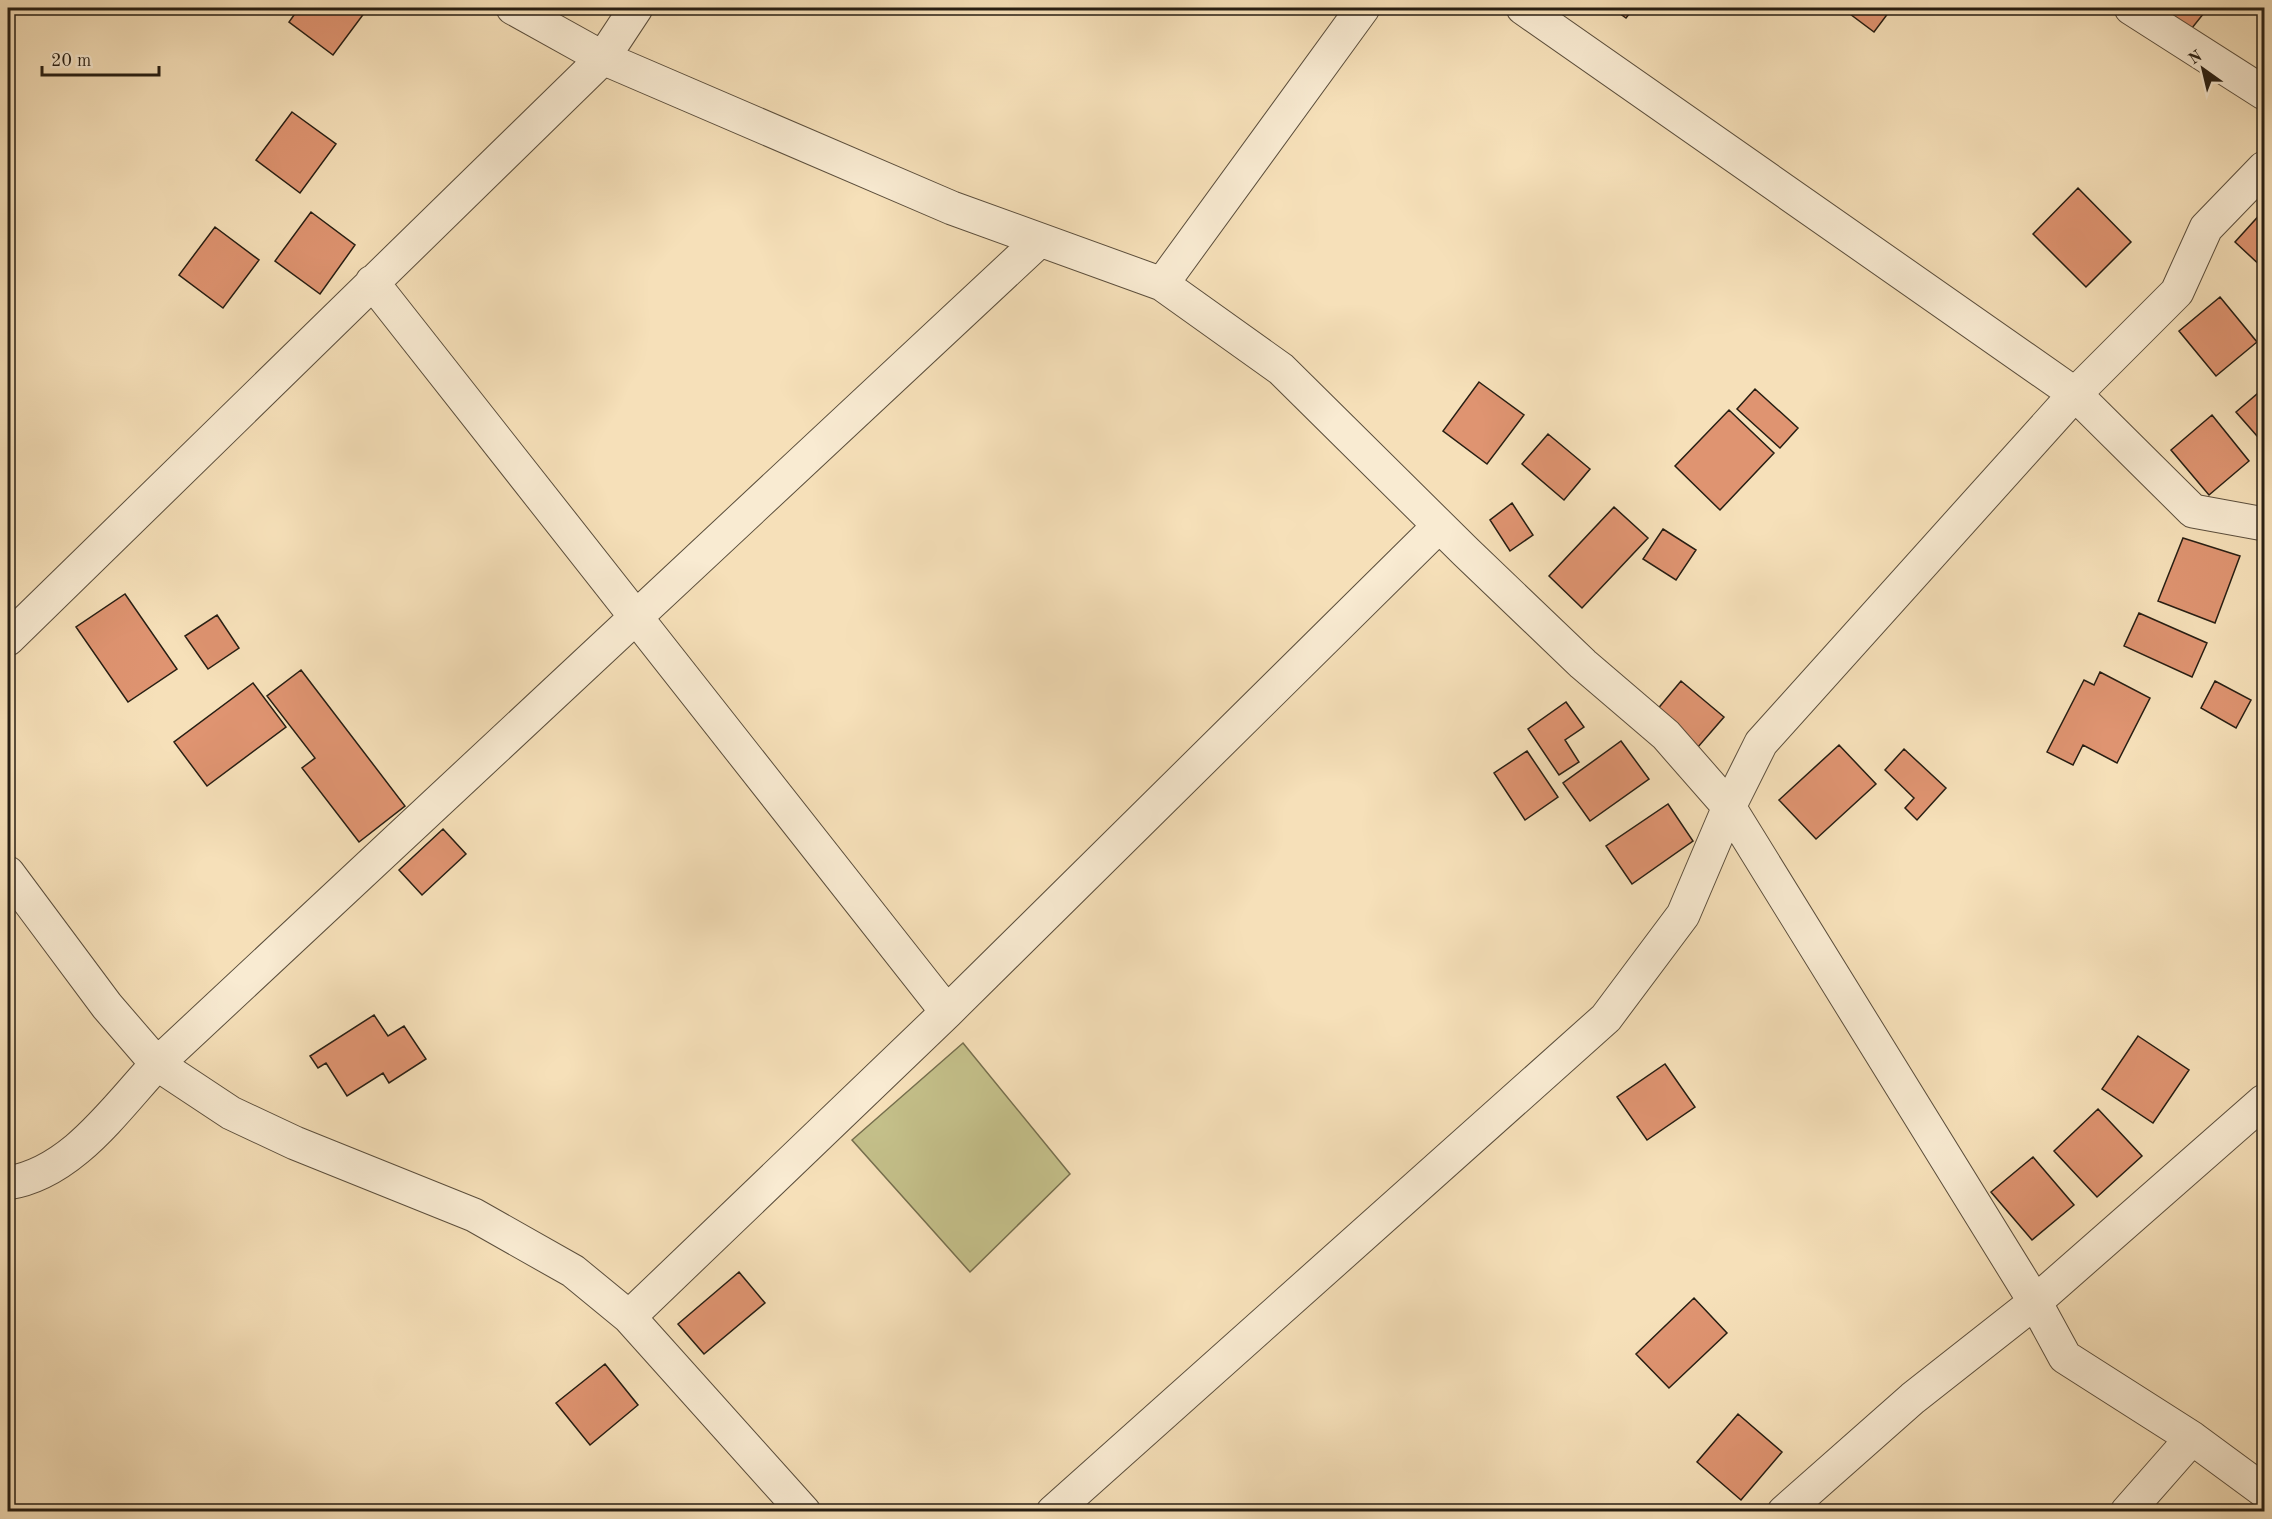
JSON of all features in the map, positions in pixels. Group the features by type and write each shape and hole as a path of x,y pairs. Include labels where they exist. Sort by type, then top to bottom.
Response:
{"street":[{"path":"513,8 603,58 952,208 1162,284 1281,369 1439,526 1583,664 1666,735 1729,807 2035,1302 2065,1357 2192,1438 2265,1491"},
{"path":"8,639 603,58 636,8"},
{"path":"1162,284 1364,8"},
{"path":"1523,8 2075,394 2193,511 2265,525"},
{"path":"2131,8 2265,93"},
{"path":"1053,1512 1606,1018 1683,915 1729,807 1761,743 2075,394 2176,292 2206,228 2265,168"},
{"path":"8,1183 29,1180 72,1154 157,1064 1040,240"},
{"path":"372,282 948,1012"},
{"path":"629,1317 948,1012 1439,526"},
{"path":"8,873 107,1006 157,1064 231,1113 304,1147 474,1215 573,1271 629,1317 804,1512"},
{"path":"1784,1512 1913,1398 2035,1302 2265,1101"},
{"path":"2127,1512 2192,1438"}],"shaded area":[{"path":"963,1043 1070,1174 970,1272 852,1140"}],"building":[{"path":"299,8 368,8 333,55 289,22"},
{"path":"1612,8 1634,8 1626,18"},
{"path":"1842,8 1892,8 1874,32"},
{"path":"2156,8 2208,8 2188,33"},
{"path":"292,112 336,144 300,193 256,160"},
{"path":"2078,188 2131,242 2086,287 2033,234"},
{"path":"2264,210 2264,269 2235,242"},
{"path":"311,212 355,245 320,294 275,261"},
{"path":"215,227 259,260 223,308 179,275"},
{"path":"2220,297 2257,342 2216,376 2179,331"},
{"path":"1479,382 1524,415 1487,464 1443,431"},
{"path":"2264,388 2264,444 2236,412"},
{"path":"1755,389 1798,428 1780,448 1737,409"},
{"path":"1729,410 1774,453 1720,510 1675,466"},
{"path":"2212,415 2249,461 2209,495 2171,450"},
{"path":"1548,434 1590,469 1564,500 1522,464"},
{"path":"1512,503 1533,535 1510,551 1490,520"},
{"path":"1614,507 1648,538 1582,608 1549,576"},
{"path":"1663,529 1696,550 1676,580 1643,559"},
{"path":"2183,538 2240,556 2215,623 2158,601"},
{"path":"125,594 177,669 128,702 76,627"},
{"path":"2139,613 2207,643 2192,677 2124,646"},
{"path":"217,615 239,648 208,669 185,636"},
{"path":"301,670 405,806 359,842 302,768 315,758 267,696"},
{"path":"2100,672 2150,698 2117,763 2083,745 2073,765 2047,752 2084,680 2094,685"},
{"path":"1681,681 1724,717 1698,747 1656,711"},
{"path":"2215,681 2251,700 2236,728 2201,708"},
{"path":"253,683 286,727 207,786 174,742"},
{"path":"1566,702 1584,727 1565,740 1579,762 1559,775 1528,729"},
{"path":"1621,741 1649,779 1590,821 1563,783"},
{"path":"1839,745 1876,784 1816,839 1779,800"},
{"path":"1904,749 1946,788 1917,820 1905,808 1914,798 1885,770"},
{"path":"1527,751 1558,797 1525,820 1494,773"},
{"path":"1668,804 1693,841 1632,884 1606,846"},
{"path":"443,829 466,854 422,895 399,870"},
{"path":"374,1015 388,1036 404,1026 426,1059 389,1083 383,1073 347,1096 326,1063 318,1068 310,1056"},
{"path":"2138,1036 2189,1070 2153,1123 2102,1089"},
{"path":"1665,1064 1695,1107 1647,1140 1617,1097"},
{"path":"2098,1109 2142,1156 2097,1197 2054,1151"},
{"path":"2033,1157 2074,1205 2032,1240 1991,1192"},
{"path":"739,1272 765,1303 704,1354 678,1324"},
{"path":"1694,1298 1727,1333 1669,1388 1636,1354"},
{"path":"605,1364 638,1405 590,1445 556,1403"},
{"path":"1738,1414 1782,1452 1741,1500 1697,1462"}]}
